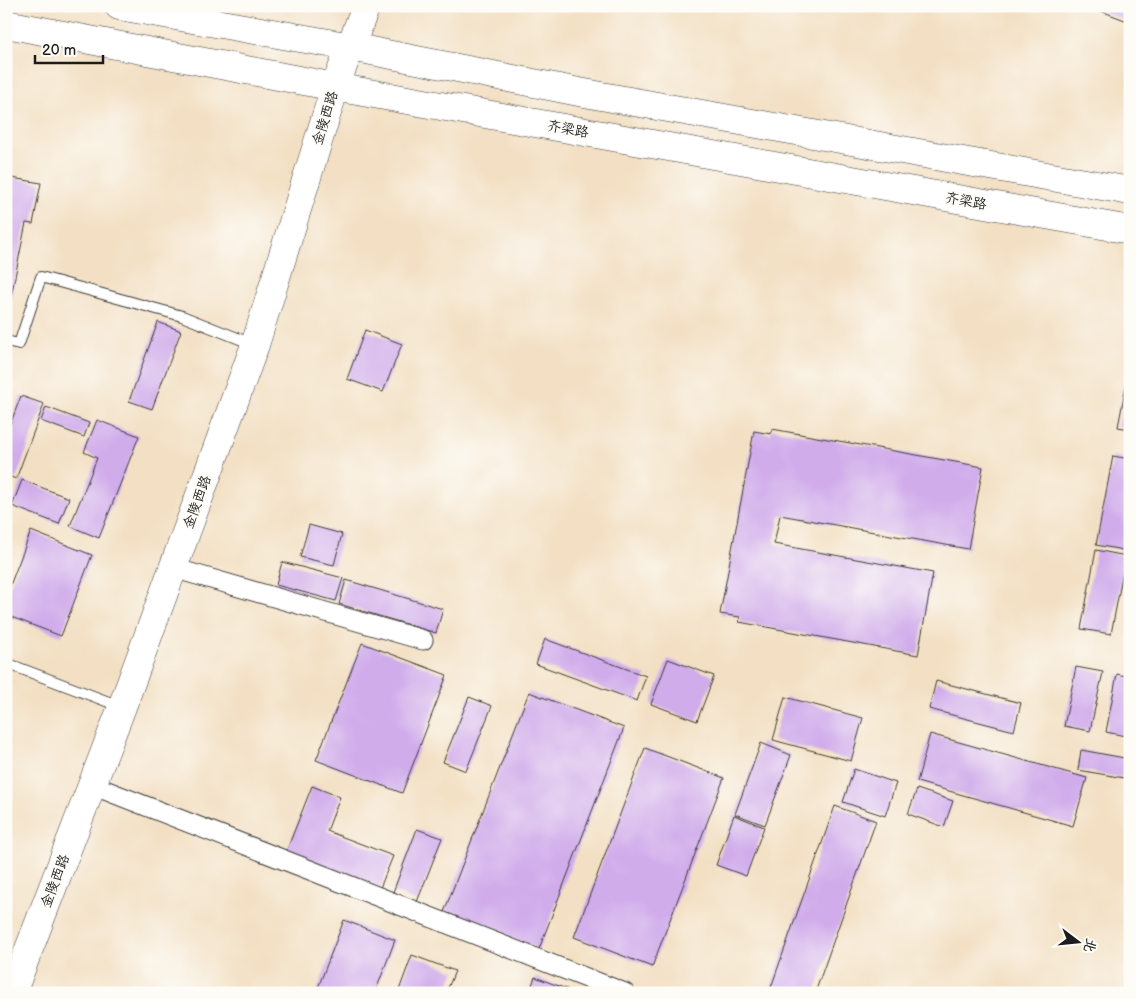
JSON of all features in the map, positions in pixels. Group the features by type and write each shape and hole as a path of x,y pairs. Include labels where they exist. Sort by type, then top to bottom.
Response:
{"main road":[{"path":"119,6 351,47 579,92 1130,191"},
{"name":"金陵西路","path":"12,993 122,707 255,345 335,87 366,6"},
{"name":"齐梁路","path":"6,24 335,87 1130,230"}],"street":[{"path":"173,568 423,640"},
{"path":"92,785 626,993"}],"lane":[{"path":"6,341 20,344 41,277 182,316 255,345"},
{"path":"6,663 122,707"}],"building":[{"path":"1088,6 1130,6 1130,22"},
{"path":"6,177 41,183 33,224 26,223 7,316 6,316"},
{"path":"158,322 181,331 152,409 129,401"},
{"path":"365,330 402,344 383,392 347,379"},
{"path":"1130,369 1130,429 1118,427"},
{"path":"21,396 44,404 16,479 6,475 6,435"},
{"path":"46,407 89,423 84,437 41,421"},
{"path":"97,420 139,436 99,538 70,526 97,458 84,452"},
{"path":"772,429 983,467 968,549 780,515 774,544 933,573 918,655 739,622 740,617 720,614 754,431 771,434"},
{"path":"1113,456 1130,459 1130,514 1123,550 1096,545"},
{"path":"22,480 69,498 59,524 12,506"},
{"path":"309,525 342,534 334,565 300,557"},
{"path":"31,531 92,555 61,636 6,615 6,596"},
{"path":"1096,550 1126,556 1111,634 1081,629"},
{"path":"282,562 343,578 336,601 276,585"},
{"path":"346,580 443,609 436,633 339,604"},
{"path":"545,639 646,676 637,701 536,664"},
{"path":"362,643 447,675 402,793 316,760"},
{"path":"668,659 714,676 697,721 651,704"},
{"path":"1076,667 1103,672 1090,731 1064,726"},
{"path":"1117,674 1130,677 1130,737 1106,732"},
{"path":"936,681 1021,703 1014,731 929,709"},
{"path":"529,692 624,728 539,949 444,912"},
{"path":"469,697 492,706 466,771 443,762"},
{"path":"785,697 863,718 851,761 773,740"},
{"path":"930,734 1087,778 1073,826 917,782"},
{"path":"761,743 791,755 765,825 735,814"},
{"path":"645,748 724,778 652,967 574,937"},
{"path":"1081,750 1130,759 1130,779 1078,770"},
{"path":"854,769 896,783 885,816 843,802"},
{"path":"312,786 340,797 327,831 393,856 380,888 286,852"},
{"path":"917,789 953,801 944,827 908,814"},
{"path":"835,806 876,821 815,993 769,993"},
{"path":"734,815 764,827 746,876 716,865"},
{"path":"417,829 442,838 417,902 393,892"},
{"path":"344,920 395,940 375,993 316,993"},
{"path":"412,955 455,971 446,993 398,993"},
{"path":"535,977 577,993 529,993"}]}
